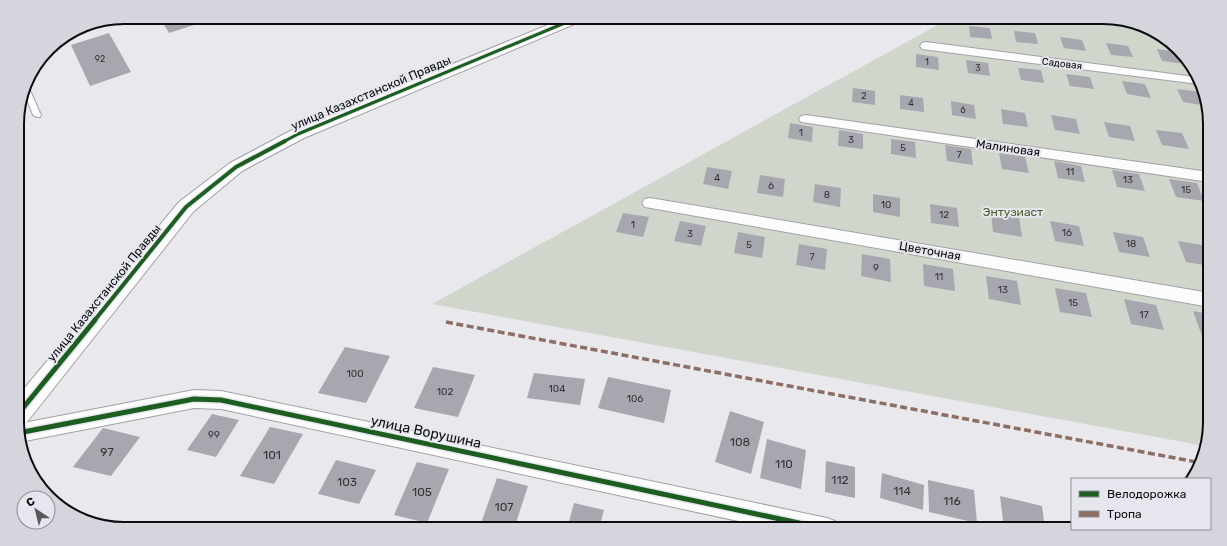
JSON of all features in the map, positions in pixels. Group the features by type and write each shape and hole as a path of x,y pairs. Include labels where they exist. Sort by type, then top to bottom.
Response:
{"street":[{"name":"улица Казахстанской Правды","path":"24,407 186,207 236,167 298,134 562,24"},
{"name":"Садовая","path":"926,46 1193,80"},
{"name":"Малиновая","path":"806,119 1203,176"},
{"name":"Цветочная","path":"650,203 1203,299"},
{"name":"улица Ворушина","path":"25,432 194,399 221,400 794,522"}],"lane":[{"path":"28,94 37,115"}],"green space":[{"name":"Энтузиаст","path":"939,24 1110,24 1135,29 1153,37 1174,53 1190,74 1200,98 1203,124 1203,422 1200,445 432,304"}],"building":[{"path":"163,24 197,24 169,33"},
{"path":"969,26 990,28 992,39 970,37"},
{"path":"1014,31 1035,33 1038,44 1016,42"},
{"path":"109,33 131,72 90,86 71,45"},
{"path":"1060,37 1082,40 1086,51 1064,48"},
{"path":"1106,43 1128,46 1133,57 1111,55"},
{"path":"1157,49 1171,51 1182,64 1162,61"},
{"path":"916,54 938,57 939,70 916,67"},
{"path":"966,60 988,63 990,76 968,73"},
{"path":"1018,68 1041,70 1044,83 1021,80"},
{"path":"1066,74 1090,77 1094,89 1070,86"},
{"path":"1122,81 1145,84 1151,98 1127,94"},
{"path":"853,88 875,91 875,105 852,102"},
{"path":"1177,89 1198,92 1201,105 1183,102"},
{"path":"900,95 923,98 924,112 900,109"},
{"path":"951,101 974,105 976,119 952,115"},
{"path":"1001,109 1025,113 1028,127 1003,124"},
{"path":"1051,115 1076,119 1080,134 1055,130"},
{"path":"1104,122 1130,126 1135,141 1109,137"},
{"path":"790,123 813,127 812,142 788,138"},
{"path":"839,130 863,134 863,149 838,146"},
{"path":"1156,130 1182,133 1189,149 1162,145"},
{"path":"891,139 915,142 916,158 891,154"},
{"path":"945,145 971,149 973,165 947,161"},
{"path":"999,153 1025,157 1029,173 1002,169"},
{"path":"1054,161 1081,166 1085,182 1058,178"},
{"path":"707,167 732,171 728,189 703,184"},
{"path":"1112,170 1139,174 1145,191 1117,187"},
{"path":"760,175 785,179 783,197 757,193"},
{"path":"1169,179 1197,183 1203,201 1176,197"},
{"path":"815,184 841,188 840,207 813,202"},
{"path":"873,194 900,198 900,217 873,212"},
{"path":"930,204 957,208 959,227 931,223"},
{"path":"991,212 1019,217 1022,237 993,232"},
{"path":"623,213 649,217 643,237 616,232"},
{"path":"680,221 706,226 701,246 674,241"},
{"path":"1050,221 1079,226 1084,246 1055,241"},
{"path":"738,232 765,237 762,258 734,253"},
{"path":"1113,232 1143,237 1150,257 1119,252"},
{"path":"1178,241 1203,245 1203,265 1186,262"},
{"path":"799,244 827,249 825,270 796,265"},
{"path":"862,254 890,259 891,282 861,276"},
{"path":"923,264 953,269 955,291 924,286"},
{"path":"986,276 1017,281 1021,305 989,299"},
{"path":"1055,288 1086,293 1092,317 1060,312"},
{"path":"1124,299 1156,305 1164,330 1131,324"},
{"path":"1193,311 1203,313 1202,336"},
{"path":"345,347 390,356 366,403 318,393"},
{"path":"433,367 475,375 458,417 414,408"},
{"path":"534,373 585,379 580,405 527,398"},
{"path":"608,377 671,390 664,423 598,408"},
{"path":"730,411 764,422 751,474 715,462"},
{"path":"212,414 239,420 216,457 187,450"},
{"path":"270,427 303,434 274,484 240,476"},
{"path":"103,428 140,437 111,476 73,467"},
{"path":"767,439 806,450 801,489 760,478"},
{"path":"336,460 376,470 359,504 318,494"},
{"path":"826,461 855,467 855,498 825,492"},
{"path":"417,462 449,469 427,522 394,515"},
{"path":"882,473 924,485 923,510 880,498"},
{"path":"497,478 528,486 516,522 481,522"},
{"path":"928,480 974,490 977,522 929,512"},
{"path":"1000,496 1042,506 1044,522 1003,522"},
{"path":"574,503 604,510 601,522 569,522"}],"marked path":[{"path":"446,322 1195,462"}],"cycle path":[{"path":"24,407 186,207 236,167 298,134 562,24"},
{"path":"25,432 194,399 221,400 794,522"}]}
